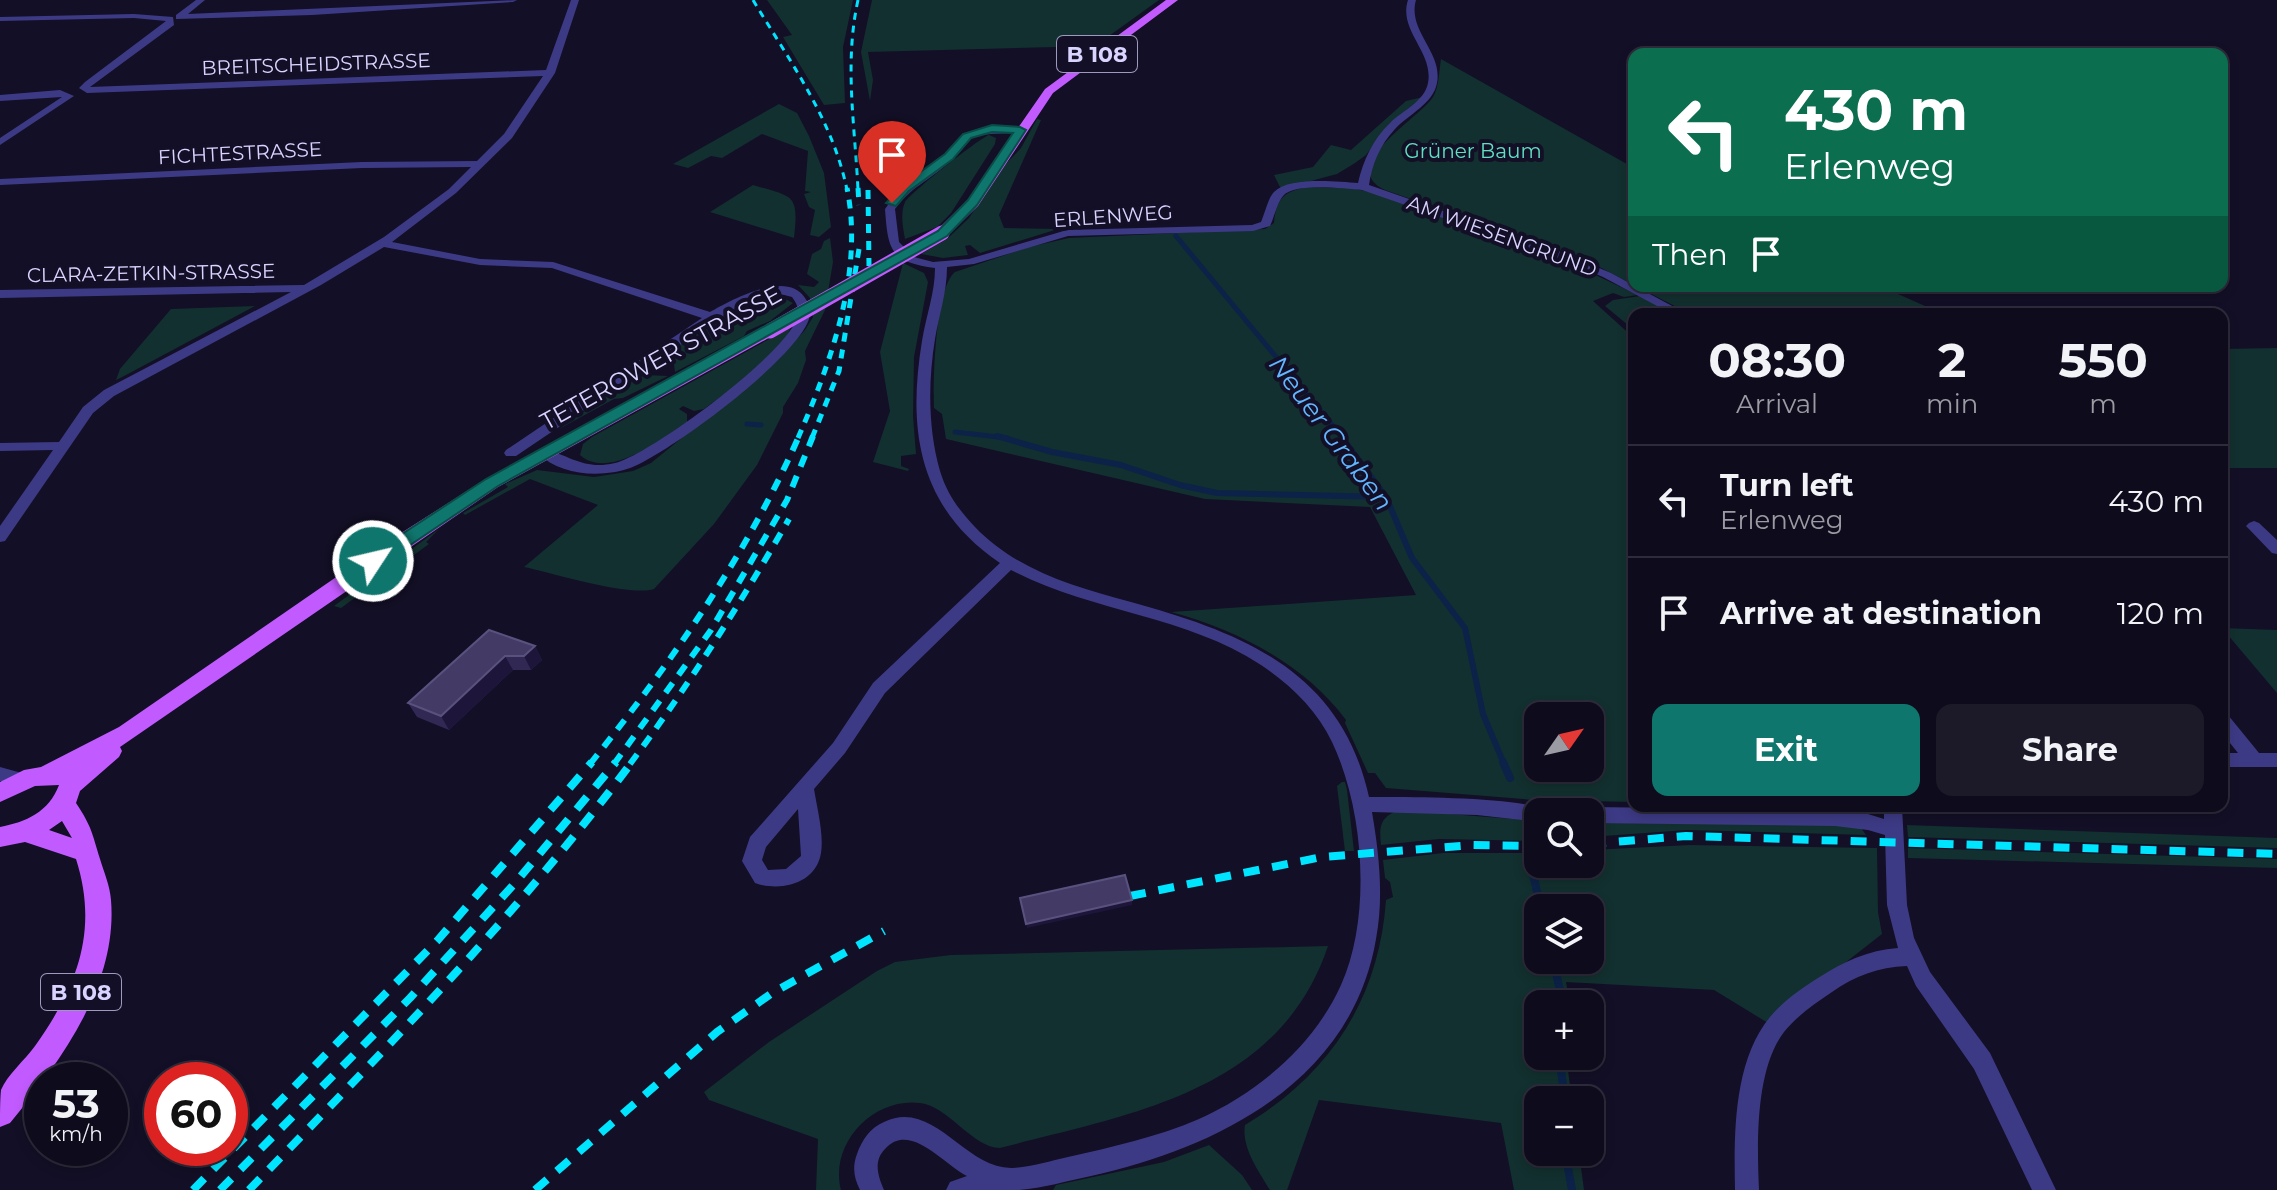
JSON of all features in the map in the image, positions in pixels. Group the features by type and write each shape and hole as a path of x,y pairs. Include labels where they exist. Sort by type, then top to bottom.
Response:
{"main road":[{"name":"TETEROWER STRASSE","path":"0,837 25,832 48,819 61,788 113,750 127,733 450,509 942,233 973,203 1014,130 1058,82 1173,0"},
{"name":"TETEROWER STRASSE","path":"0,793 11,777 61,788"},
{"name":"B 108","path":"0,1113 31,1076 66,1022 96,948 99,914 96,883 85,851 84,836 61,788"},
{"path":"25,832 66,848 85,851"}],"street":[{"path":"201,0 179,17 312,13 513,0"},
{"path":"0,537 88,410 109,393 381,243 433,207 482,164 530,107 561,48 575,0"},
{"path":"1363,187 1369,158 1394,124 1427,98 1433,82 1433,59 1410,16 1412,0"},
{"name":"BREITSCHEIDSTRASSE","path":"0,19 134,16 170,19 171,23 85,89 549,73"},
{"path":"0,98 68,94 67,99 0,142"},
{"name":"ERLENWEG","path":"1014,130 985,130 967,136 949,156 905,189 890,209 893,242 899,250 917,262 941,265 978,260 1067,233 1260,227 1266,224 1278,194 1290,187 1329,184 1363,187"},
{"name":"FICHTESTRASSE","path":"0,182 362,165 482,164"},
{"name":"AM WIESENGRUND","path":"1363,187 1584,265 1628,287"},
{"path":"381,243 495,264 553,265 712,317"},
{"path":"941,265 925,370 925,415 930,456 938,486 949,506 965,528 1010,563 1057,585 1217,635 1264,659 1300,686 1328,719 1348,753 1362,804 1372,888 1368,939 1361,965 1340,1012 1291,1074 1255,1103 1198,1133 1079,1165 958,1190"},
{"name":"CLARA-ZETKIN-STRASSE","path":"0,294 303,288"},
{"name":"TETEROWER STRASSE","path":"511,453 712,317 757,294 780,290 796,295 803,306 805,316 792,339 775,357 651,454 622,466 590,470 566,466 545,453"},
{"name":"AM WIESENGRUND","path":"1637,292 1669,308"},
{"path":"0,447 63,446"},
{"path":"2254,526 2277,549"},
{"path":"805,789 839,748 879,688 1010,563"},
{"path":"2228,728 2254,760"},
{"path":"2228,760 2277,760"},
{"path":"1362,804 1477,807 1524,812"},
{"path":"1893,812 1897,905 1912,957 1936,1000 1982,1061 2044,1190"},
{"path":"1604,815 1835,818 1868,822 1893,830"},
{"path":"1747,1190 1745,1154 1755,1085 1764,1045 1773,1030 1802,1000 1860,963 1876,958 1912,957"},
{"path":"872,1190 865,1178 864,1166 870,1148 884,1134 905,1128 924,1133 971,1166 1008,1180"}],"green space":[{"path":"767,0 853,0 843,47 845,103 824,105 783,37 792,35"},
{"path":"872,0 1159,0 1095,46 868,52 873,80 870,101 861,52"},
{"name":"Grüner Baum","path":"1441,59 1628,165 1628,282 1584,259 1385,190 1372,180 1370,168 1375,156 1385,142 1433,97"},
{"path":"1423,97 1390,123 1366,155 1355,163 1337,174 1281,189 1274,175 1313,167 1331,145 1351,150 1406,101"},
{"path":"779,104 797,113 824,173 831,227 819,237 810,235 815,210 809,207 804,194 811,192 805,191 808,151 762,134 722,158 711,156 688,168 673,164"},
{"path":"1037,119 1041,120 999,215 1004,228 1058,229 980,253 970,245 965,246 968,255 943,258 921,254 947,239 969,218 1001,169 1021,148"},
{"path":"989,135 996,138 995,144 951,213 937,227 905,239 902,216 905,202 946,166"},
{"path":"753,185 785,195 791,200 795,213 794,238 710,212"},
{"path":"1310,187 1352,188 1382,195 1561,259 1638,295 1624,297 1613,293 1593,301 1628,333 1628,802 1604,801 1604,798 1524,799 1386,788 1375,773 1368,773 1346,720 1312,683 1247,640 1171,612 1416,595 1370,507 1205,499 946,439 942,414 934,408 935,358 943,296 955,272 1029,247 1069,238 1265,229 1274,223 1283,197"},
{"path":"830,238 833,262 825,310 805,351 806,360 798,383 783,407 783,413 757,465 714,524 654,589 643,591 610,587 524,567 598,505 530,479 465,515 463,513 508,487 505,484 537,470 594,477 633,471 651,463 780,358 805,330 813,317 810,298 798,285 814,287 819,282 807,274 812,254"},
{"path":"903,263 924,273 928,282 914,357 916,454 901,456 901,466 908,471 873,462 890,411 880,352"},
{"path":"1648,292 1894,292 1930,308 1678,308"},
{"path":"778,295 793,303 770,321 675,372 674,353 683,340 739,307"},
{"path":"1640,296 1663,308 1628,308 1628,325 1605,306 1613,300"},
{"path":"255,306 116,380 120,369 171,309"},
{"path":"791,327 765,363 704,409 694,411 683,406 679,409 687,414 687,422 650,446 606,463 592,462 580,455 583,444 592,437"},
{"path":"2277,348 2277,468 2228,468 2228,349"},
{"path":"645,375 668,376 623,398 614,399 559,429 616,389"},
{"path":"439,529 426,542 429,544 341,608 334,606"},
{"path":"2228,628 2277,630 2277,693 2228,635"},
{"path":"1345,782 1347,790 1354,851 1345,851 1337,786"},
{"path":"1399,810 1524,820 1524,841 1439,839 1381,845 1382,823"},
{"path":"1604,822 1837,825 1861,828 1866,835 1687,830 1604,836"},
{"path":"1907,825 2277,838 2277,848 1908,837"},
{"path":"1690,845 1877,848 1878,912 1882,934 1768,1023 1714,990 1566,982 1567,990 1524,990 1524,1070 1568,1070 1570,1086 1524,1086 1524,1166 1581,1166 1584,1190 1514,1190 1501,1123 1319,1100 1287,1190 1270,1190 1248,1150 1245,1125 1275,1105 1325,1058 1361,1001 1373,970 1386,900 1393,897 1390,882 1385,878 1383,860 1443,853 1524,853 1524,878 1604,878 1604,849"},
{"path":"1908,848 2277,859 2277,868 1908,858"},
{"path":"1328,946 1305,995 1274,1034 1237,1065 1195,1089 1100,1123 1000,1148 980,1141 941,1111 920,1103 903,1103 871,1116 848,1141 839,1173 841,1190 816,1190 818,1139 709,1100 704,1092 769,1042 895,962 951,955"},
{"path":"1209,1145 1242,1175 1252,1190 1053,1190 1056,1185 1164,1162"}],"building":[{"path":"489,630 535,646 524,656 505,656 441,716 408,703"},
{"path":"1125,875 1132,900 1026,924 1020,898"}],"waterway":[{"name":"Neuer Graben","path":"1176,236 1343,438"},
{"path":"747,424 761,425"},
{"path":"955,432 1002,437"},
{"path":"997,436 1002,437"},
{"name":"Neuer Graben","path":"1341,436 1386,497"},
{"path":"1002,437 1007,438"},
{"path":"1002,437 1052,452 1121,465 1180,485 1217,493 1386,497"},
{"name":"Neuer Graben","path":"1386,497 1412,558 1465,628 1483,714 1504,764"},
{"name":"Neuer Graben","path":"1503,762 1510,778"},
{"name":"Neuer Graben","path":"1534,878 1538,894"},
{"name":"Neuer Graben","path":"1556,974 1560,990"},
{"name":"Neuer Graben","path":"1561,1070 1563,1086"},
{"name":"Neuer Graben","path":"1568,1166 1572,1190"}],"railway":[{"path":"753,0 821,115 847,190"},
{"path":"858,0 851,71 858,190"},
{"path":"798,438 822,379 848,284 851,220 847,188"},
{"path":"858,188 859,205"},
{"path":"868,190 869,266"},
{"path":"812,438 839,371 859,249"},
{"path":"590,764 650,687 705,607 756,523 799,436"},
{"path":"614,764 711,630 787,500 813,436"},
{"path":"630,764 713,644 789,519"},
{"path":"193,1190 437,941 592,762"},
{"path":"220,1190 410,998 516,882 616,762"},
{"path":"249,1190 495,929 632,762"},
{"path":"1604,843 1686,836 2277,854"},
{"path":"1130,896 1322,857 1472,845 1524,846"},
{"path":"535,1190 717,1032 772,993 884,931"}],"route":[{"path":"373,561 492,483 942,233 973,203 1020,130 992,129 967,136 949,156 905,189 892,203"}]}
